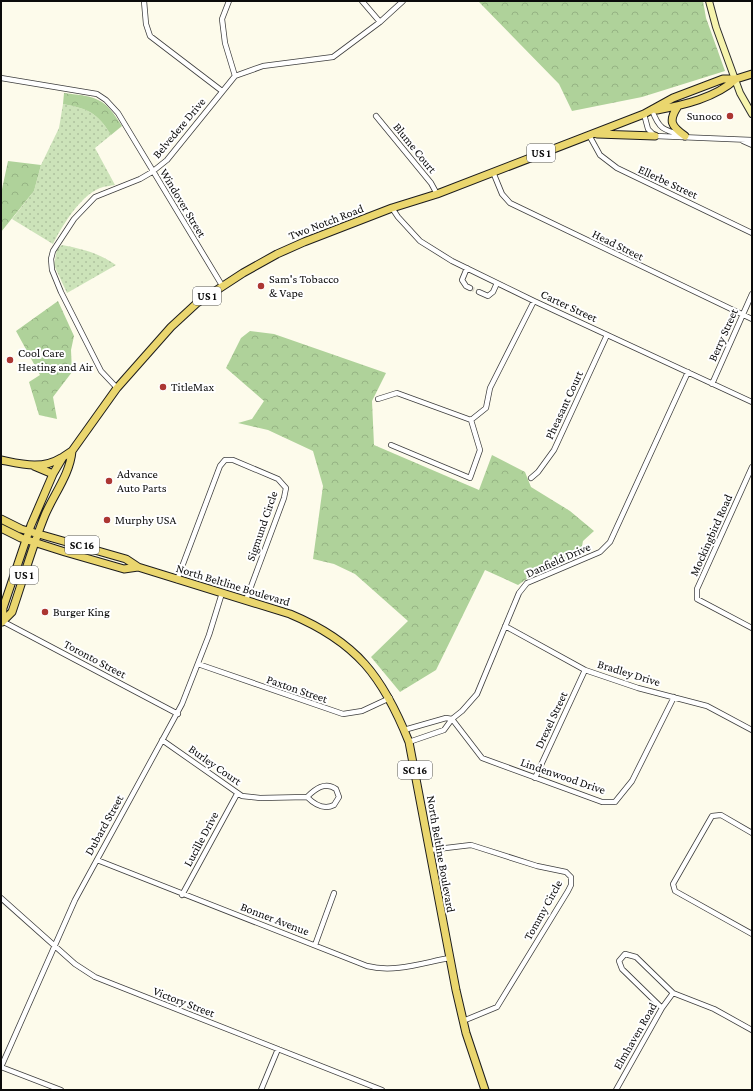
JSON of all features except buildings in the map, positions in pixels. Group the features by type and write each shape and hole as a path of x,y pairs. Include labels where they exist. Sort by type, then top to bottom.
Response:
{"main road":[{"name":"Two Notch Road","path":"2,623 3,608 25,542 26,530 53,474 63,457 72,450 116,388 171,327 197,302 243,273 277,254 392,208 437,194 644,114 673,98 723,79 736,79 752,74"},
{"name":"Two Notch Road","path":"652,110 678,106 726,88 736,79"},
{"path":"678,106 673,114 672,123 675,128 685,136"},
{"path":"589,135 619,134 655,136"},
{"name":"Two Notch Road","path":"2,623 12,612 41,525 54,495 71,464 72,450"},
{"path":"1,460 32,465 49,464 63,457"},
{"path":"32,465 53,474"},
{"name":"North Beltline Boulevard","path":"1,519 26,530 126,559 138,567 290,614 312,623 333,636 360,659 376,677 390,698 409,742 449,958 464,1021 485,1090"},
{"path":"1,528 25,542 35,543 124,569 138,567"}],"street":[{"path":"144,1 146,24 150,36 222,91"},
{"path":"229,1 222,19 225,43 235,76"},
{"path":"362,1 380,22"},
{"name":"Belvedere Drive","path":"116,388 101,371 52,270 51,259 60,240 89,202 99,195 152,172 173,154 235,76 263,66 333,57 380,22 403,1"},
{"path":"709,1 716,27 744,102 752,114"},
{"name":"Windover Street","path":"1,78 91,93 102,97 118,113 152,172 223,287"},
{"path":"652,110 662,129 685,136"},
{"path":"644,114 648,128 655,136 685,136 752,140"},
{"name":"Blume Court","path":"376,116 431,183 437,194"},
{"name":"Ellerbe Street","path":"589,135 600,154 617,168 752,232"},
{"path":"739,140 752,145"},
{"name":"Head Street","path":"492,172 502,194 510,203 752,319"},
{"name":"Carter Street","path":"392,208 398,217 420,240 434,251 534,301 752,402"},
{"path":"467,268 462,280 466,286 470,288"},
{"path":"479,292 488,296 493,292 497,283"},
{"name":"Berry Street","path":"712,384 752,294"},
{"path":"471,420 486,408 490,388 534,301"},
{"name":"Pheasant Court","path":"531,478 538,472 554,450 607,335"},
{"name":"Danfield Drive","path":"409,742 444,730 452,719 462,711 477,694 519,593 527,583 600,552 610,542 688,372"},
{"path":"378,399 397,393 471,420"},
{"path":"391,445 470,478 480,450 471,420"},
{"name":"Sigmund Circle","path":"177,580 220,466 225,460 234,460 278,479 286,488 284,498 246,600"},
{"name":"Mockingbird Road","path":"752,467 697,589 697,599 752,628"},
{"name":"Dubard Street","path":"1,1067 78,895 162,740 178,714 198,664 222,593"},
{"name":"Toronto Street","path":"2,623 178,714"},
{"name":"Bradley Drive","path":"505,626 585,670 638,688 706,706 752,730"},
{"name":"Paxton Street","path":"198,664 343,714 362,712 390,698"},
{"name":"Drexel Street","path":"535,778 585,670"},
{"name":"Lindenwood Drive","path":"452,719 482,758 602,802 615,802 632,781 674,697"},
{"path":"404,730 446,718 452,719"},
{"name":"Burley Court","path":"162,740 237,794 252,798 307,798 315,804 327,808 334,806 339,797 336,789 326,786 318,788 307,798"},
{"name":"Lucille Drive","path":"182,895 237,794"},
{"path":"752,833 721,815 712,816 673,884 676,891 752,934"},
{"name":"Tommy Circle","path":"429,850 470,845 537,866 566,872 571,877 571,885 568,891 497,1007 464,1021"},
{"name":"Bonner Avenue","path":"97,860 182,895 315,945 359,964 381,969 394,969 449,958"},
{"path":"315,945 334,893"},
{"name":"Victory Street","path":"1,898 85,972 107,983 382,1090"},
{"path":"662,1008 622,969 619,962 625,954 636,957 673,993 714,1009 752,1030"},
{"name":"Elmhaven Road","path":"616,1090 662,1008 673,993"},
{"path":"260,1090 278,1049"},
{"path":"1,1067 61,1090"}],"green space":[{"path":"703,1 706,18 725,71 642,97 572,111 559,84 479,2"},
{"path":"64,93 99,100 110,109 122,126 111,135 96,116 85,110 63,104"},
{"path":"63,104 91,113 96,116 106,127 111,135 95,148 115,185 100,188 85,198 72,212 53,244 12,219 34,191 41,165 59,128"},
{"path":"8,161 41,165 34,191 1,232 1,194"},
{"path":"62,245 90,252 103,257 116,265 67,293 54,265 57,249"},
{"path":"58,301 74,336 71,350 72,372 53,397 57,419 39,415 29,382 40,375 16,331"},
{"path":"250,331 274,334 386,373 372,401 374,445 479,490 492,455 525,472 531,487 570,511 594,531 583,541 580,555 534,574 518,585 485,570 436,670 400,692 371,657 408,621 355,574 334,564 313,559 323,486 313,451 268,430 238,423 252,419 264,401 226,368 241,338"}],"tunnel":[{"path":"470,288 479,292"}],"place":[{"name":"Sunoco","path":"730,116"},
{"name":"Sam's Tobacco & Vape","path":"261,286"},
{"name":"Cool Care Heating and Air","path":"10,360"},
{"name":"TitleMax","path":"163,387"},
{"name":"Advance Auto Parts","path":"109,481"},
{"name":"Murphy USA","path":"107,520"},
{"name":"Burger King","path":"45,612"}]}
